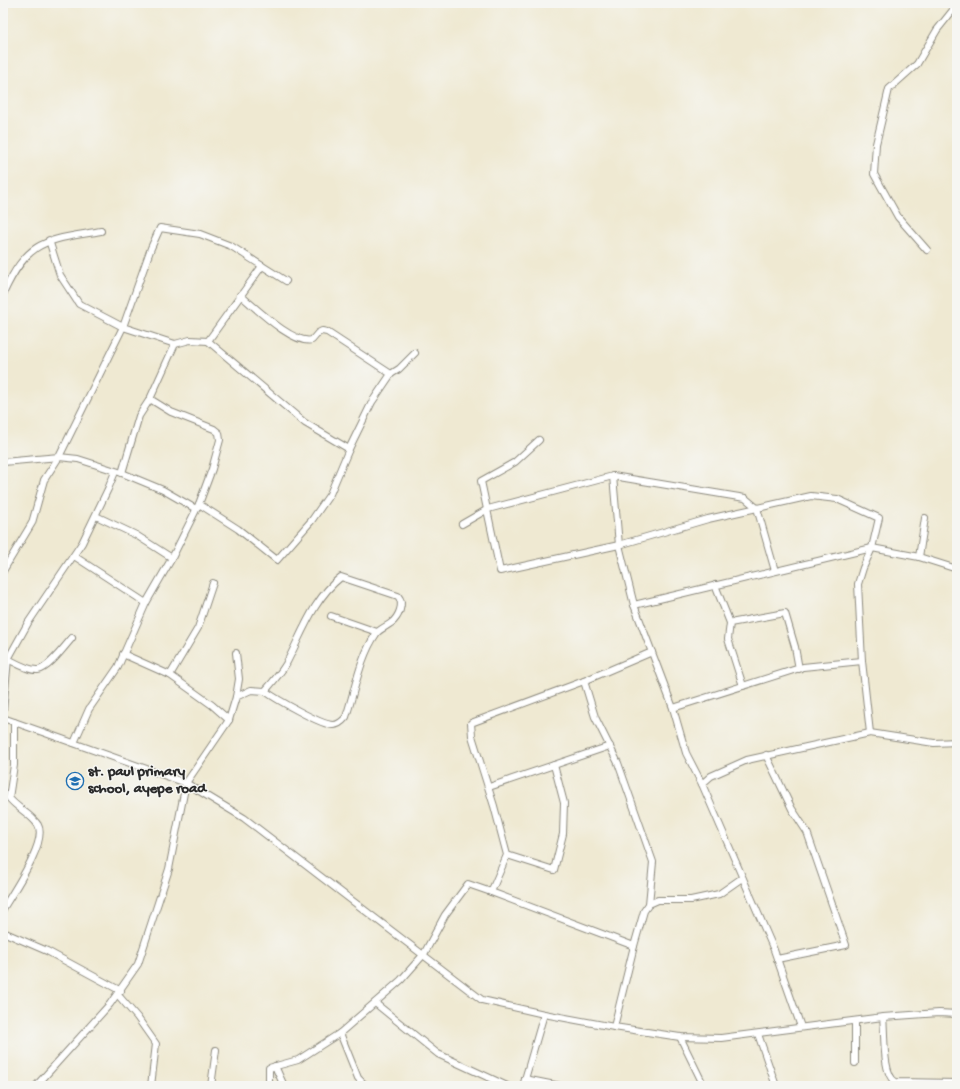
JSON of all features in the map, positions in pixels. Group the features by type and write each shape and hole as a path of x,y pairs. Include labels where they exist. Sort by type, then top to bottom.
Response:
{"street":[{"path":"927,250 898,217 874,174 876,144 889,89 917,64 937,30 957,5"},
{"path":"3,571 32,523 44,480 59,457 123,327 151,248 160,228 200,234 231,246 286,281"},
{"path":"3,294 22,260 32,250 49,240 101,231"},
{"path":"49,240 60,274 80,304 123,327 175,344 190,340 208,341 305,424 349,449"},
{"path":"208,341 262,266"},
{"path":"240,295 272,322 301,341 312,340 318,333 322,331 327,332 391,374"},
{"path":"122,473 139,416 150,399 175,344"},
{"path":"3,462 59,457 78,459 114,472 122,473 197,506 238,529 277,560 312,520 330,494 349,449 372,402 391,374 400,369 415,353"},
{"path":"74,743 89,709 118,667 146,602 172,558 197,506 212,469 220,440 219,433 214,429 171,412 150,399"},
{"path":"539,440 515,462 482,482 500,571 619,544 708,519 811,496 837,499 879,518 872,548 858,584 862,661 870,733"},
{"path":"3,711 8,660 28,623 74,556 96,516 114,472"},
{"path":"613,476 619,544 634,605 673,708 686,752 702,784 777,959 801,1027"},
{"path":"462,524 488,509 613,476 745,498 757,508 775,571"},
{"path":"96,516 136,535 172,558"},
{"path":"919,557 925,518"},
{"path":"634,605 872,548 919,557 957,569"},
{"path":"74,556 146,602"},
{"path":"236,697 251,690 265,691 284,704 330,725 339,724 346,717 364,659 377,632 394,620 401,606 400,598 341,577 324,593 305,624 285,666 265,691"},
{"path":"170,675 198,628 213,583"},
{"path":"715,585 730,623 728,639 743,686"},
{"path":"730,623 785,613 795,648 798,669"},
{"path":"331,616 377,632"},
{"path":"8,660 33,670 39,670 47,665 72,638"},
{"path":"491,892 506,856 489,787 472,736 471,725 473,721 584,681 652,652"},
{"path":"36,1086 119,993 138,964 168,869 186,783 229,720 236,697 238,679 236,653"},
{"path":"123,654 170,675 192,689 229,720"},
{"path":"673,708 798,669 862,661"},
{"path":"584,681 595,717 610,746 653,862 649,904 644,911 634,946 614,1028"},
{"path":"3,718 186,783 244,818 424,954 482,1000 614,1028 680,1037 720,1038 883,1017 939,1013 957,1014"},
{"path":"3,909 30,864 40,837 39,827 32,818 16,806 9,798 14,765 14,722"},
{"path":"702,784 711,776 746,760 870,733 934,742 957,742"},
{"path":"489,787 610,746"},
{"path":"766,756 792,809 807,832 846,945 777,959"},
{"path":"506,856 554,870 563,834 564,803 554,765"},
{"path":"649,904 658,900 690,900 719,894 742,878"},
{"path":"269,1086 269,1068 298,1060 340,1033 401,980 424,954 445,915 468,884 634,946"},
{"path":"3,932 47,951 119,993 156,1044 151,1086"},
{"path":"375,1003 438,1054 506,1086"},
{"path":"523,1086 544,1014"},
{"path":"883,1017 886,1066 889,1077 892,1081 957,1083"},
{"path":"855,1020 855,1063"},
{"path":"340,1033 358,1078 366,1086"},
{"path":"758,1034 776,1086"},
{"path":"680,1037 704,1086"},
{"path":"211,1086 216,1050"},
{"path":"275,1066 284,1086"},
{"path":"525,1079 560,1086"}],"place":[{"name":"st. paul primary school, ayepe road","path":"75,781"}]}
